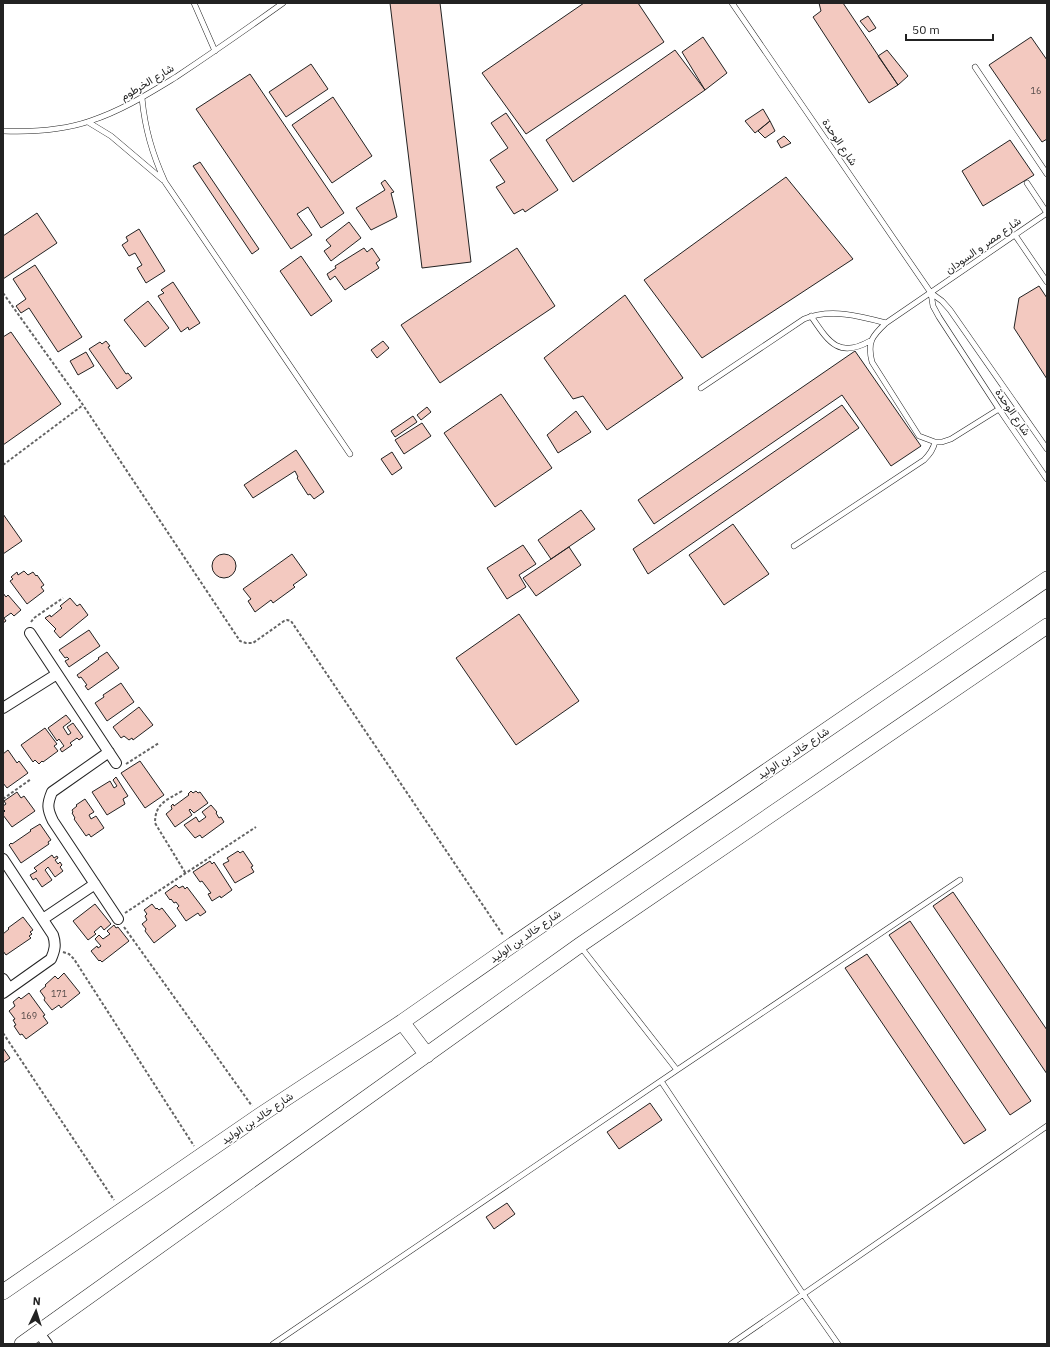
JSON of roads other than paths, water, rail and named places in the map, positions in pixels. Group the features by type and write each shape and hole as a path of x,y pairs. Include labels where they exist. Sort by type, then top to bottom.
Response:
{"main road":[{"name":"شارع خالد بن الوليد","path":"3,1292 260,1116 402,1022 1047,579"},
{"path":"22,1344 43,1338 427,1055 580,945 1047,626"},
{"path":"402,1022 427,1055"}],"street":[{"path":"30,633 116,762"},
{"path":"3,708 57,674"},
{"path":"109,752 52,792 48,801 49,812 53,821 118,918"},
{"path":"3,858 43,918 53,935 55,943 54,952 51,959 6,991 3,979"},
{"path":"43,918 95,884"}],"lane":[{"path":"194,3 215,51"},
{"name":"شارع الخرطوم","path":"3,131 25,132 56,128 88,122 109,114 142,98 215,51 283,3"},
{"name":"شارع الوحدة","path":"733,3 931,293 942,301 950,310 1047,449"},
{"path":"975,67 1047,174"},
{"path":"142,98 144,119 151,146 165,182 350,454"},
{"path":"88,122 111,136 165,182"},
{"path":"1027,183 1047,213"},
{"name":"شارع مصر و السودان","path":"870,341 876,332 886,323 1047,213"},
{"path":"1014,235 1047,282"},
{"name":"شارع الوحدة","path":"931,293 933,306 939,317 1047,479"},
{"path":"701,388 804,319 811,316 820,314 835,314 861,317 886,323"},
{"path":"811,316 824,335 834,345 847,349 860,347 870,341"},
{"path":"870,341 869,351 872,362 920,436 934,442 942,442 951,439 999,409"},
{"path":"794,546 924,460 930,455 934,442"},
{"path":"273,1344 960,880"},
{"path":"580,945 677,1070"},
{"path":"661,1081 838,1344"},
{"path":"731,1344 1047,1126"}]}
